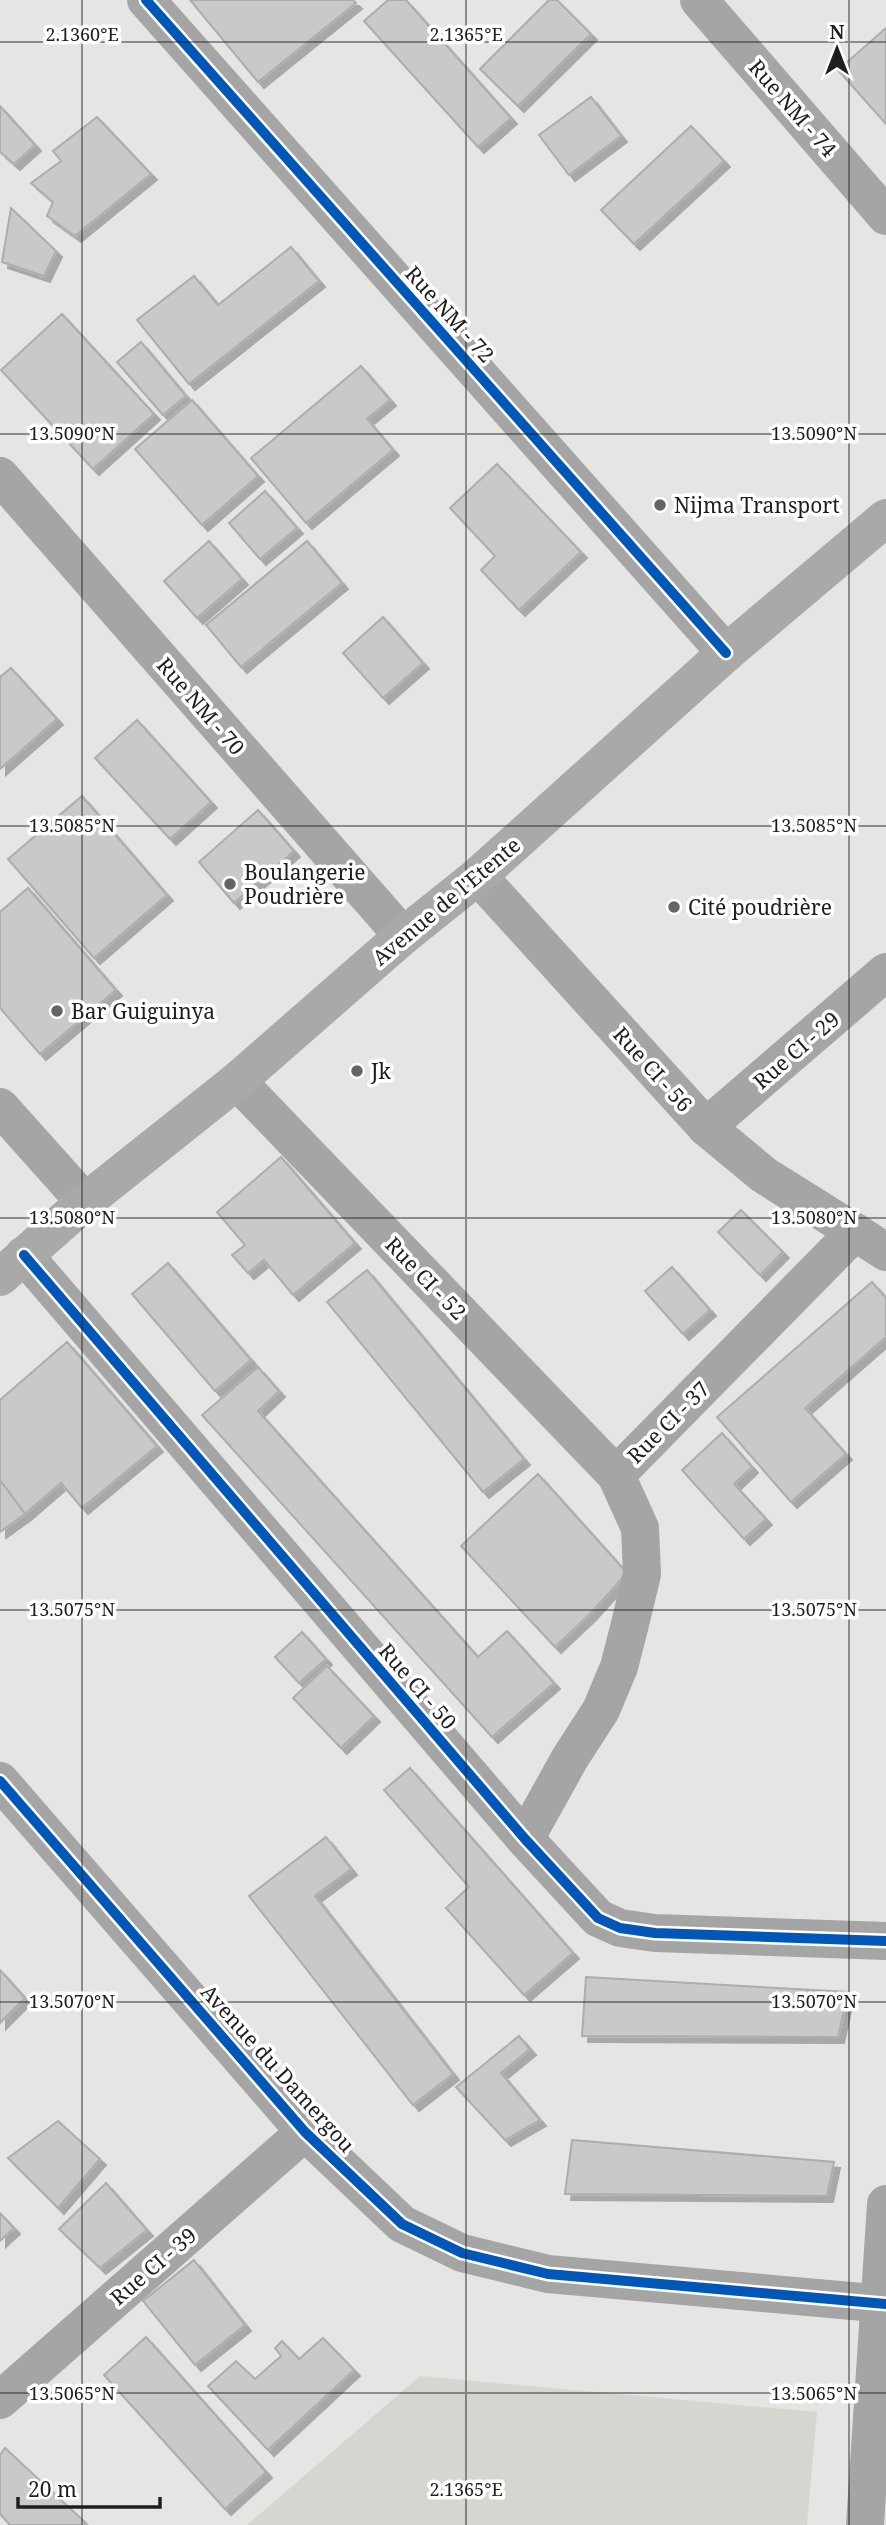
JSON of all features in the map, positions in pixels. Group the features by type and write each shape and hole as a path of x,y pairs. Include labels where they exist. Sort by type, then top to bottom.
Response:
{"main road":[{"name":"Avenue de l'Etente","path":"12,1266 85,1202 237,1081 403,936 478,876 726,653 886,518"}],"street":[{"name":"Rue NM - 72","path":"146,0 726,653"},
{"name":"Rue NM - 74","path":"699,0 886,216"},
{"name":"Rue NM - 70","path":"0,476 403,936"},
{"name":"Rue CI - 56","path":"478,876 706,1127 764,1175 871,1242"},
{"name":"Rue CI - 29","path":"706,1127 886,972"},
{"name":"Rue CI - 52","path":"237,1081 616,1475"},
{"path":"0,1107 85,1202"},
{"name":"Rue CI - 37","path":"525,1839 570,1758 601,1710 619,1667 630,1624 642,1574 640,1528 616,1475 871,1242"},
{"name":"Rue CI - 50","path":"12,1266 598,1918 620,1928 655,1933 886,1941"},
{"name":"Avenue du Damergou","path":"0,1781 305,2132 402,2224 463,2253 548,2274 883,2304"},
{"name":"Rue CI - 39","path":"0,2400 305,2132"},
{"path":"865,2525 883,2304 886,2204"}],"shaded area":[{"path":"420,2376 817,2412 807,2525 247,2525"}],"building":[{"path":"190,0 353,0 356,3 258,82"},
{"path":"388,0 406,0 511,118 478,147 364,21"},
{"path":"549,0 557,0 591,34 518,106 480,69"},
{"path":"886,28 886,124 838,70"},
{"path":"591,97 621,136 569,175 539,135"},
{"path":"0,106 35,145 14,164 0,152"},
{"path":"97,117 151,174 75,236 47,216 53,202 31,183 61,161 53,151"},
{"path":"691,126 724,161 634,244 601,210"},
{"path":"11,208 56,251 44,276 2,262"},
{"path":"291,247 319,281 189,384 137,320 194,276 218,305"},
{"path":"62,314 154,414 93,469 1,370"},
{"path":"141,342 186,396 163,415 117,362"},
{"path":"361,366 390,400 367,419 393,450 306,523 251,458"},
{"path":"192,400 258,476 202,525 135,449"},
{"path":"497,464 581,552 519,610 481,570 495,556 450,508"},
{"path":"265,491 297,528 260,559 229,523"},
{"path":"209,541 242,579 197,618 164,581"},
{"path":"307,541 342,583 241,667 206,625"},
{"path":"383,617 423,663 383,698 343,653"},
{"path":"11,668 57,719 0,769 0,677"},
{"path":"137,720 211,802 170,839 95,758"},
{"path":"82,796 167,895 94,958 8,859"},
{"path":"258,810 294,851 234,903 199,862"},
{"path":"28,888 116,990 40,1054 0,1008 0,912"},
{"path":"281,1157 355,1243 293,1295 264,1260 248,1273 232,1255 245,1245 217,1212"},
{"path":"741,1210 783,1252 760,1275 718,1232"},
{"path":"168,1263 251,1360 215,1391 132,1294"},
{"path":"672,1267 710,1310 683,1334 645,1291"},
{"path":"367,1270 524,1459 483,1492 327,1302"},
{"path":"872,1282 886,1298 886,1337 805,1408 846,1454 791,1502 717,1417"},
{"path":"67,1342 157,1446 82,1508 61,1483 25,1514 0,1480 0,1400"},
{"path":"258,1367 279,1391 258,1411 478,1657 507,1631 554,1683 492,1737 202,1415"},
{"path":"722,1433 752,1467 734,1484 766,1519 744,1539 682,1470"},
{"path":"538,1474 627,1573 555,1647 461,1546"},
{"path":"0,1480 25,1514 0,1532"},
{"path":"302,1632 326,1659 299,1683 275,1657"},
{"path":"327,1666 374,1716 341,1748 293,1698"},
{"path":"410,1768 573,1953 524,1995 446,1908 469,1887 384,1790"},
{"path":"326,1837 351,1869 315,1896 453,2074 413,2105 249,1896"},
{"path":"0,1970 25,1998 0,2023"},
{"path":"586,1977 848,1992 838,2037 582,2036"},
{"path":"519,2036 530,2049 501,2073 540,2120 505,2140 456,2087"},
{"path":"58,2121 100,2159 58,2208 8,2158"},
{"path":"572,2140 834,2162 827,2196 565,2194"},
{"path":"106,2183 147,2230 100,2268 59,2229"},
{"path":"0,2213 14,2228 0,2241"},
{"path":"194,2260 245,2325 195,2365 143,2301"},
{"path":"146,2337 266,2472 225,2509 104,2375"},
{"path":"323,2338 354,2370 268,2450 208,2386 236,2361 255,2379 281,2356 275,2348 282,2341 299,2359"},
{"path":"5,2448 86,2523 10,2525 0,2514 0,2455"}],"cycle path":[{"path":"146,0 726,653"},
{"path":"24,1255 525,1839 598,1918 620,1928 655,1933 886,1941"},
{"path":"0,1781 305,2132 402,2224 462,2253 548,2274 886,2304"}],"place":[{"name":"Nijma Transport","path":"660,505"},
{"name":"Boulangerie Poudrière","path":"230,884"},
{"name":"Cité poudrière","path":"674,907"},
{"name":"Bar Guiguinya","path":"57,1011"},
{"name":"Jk","path":"357,1071"}]}
